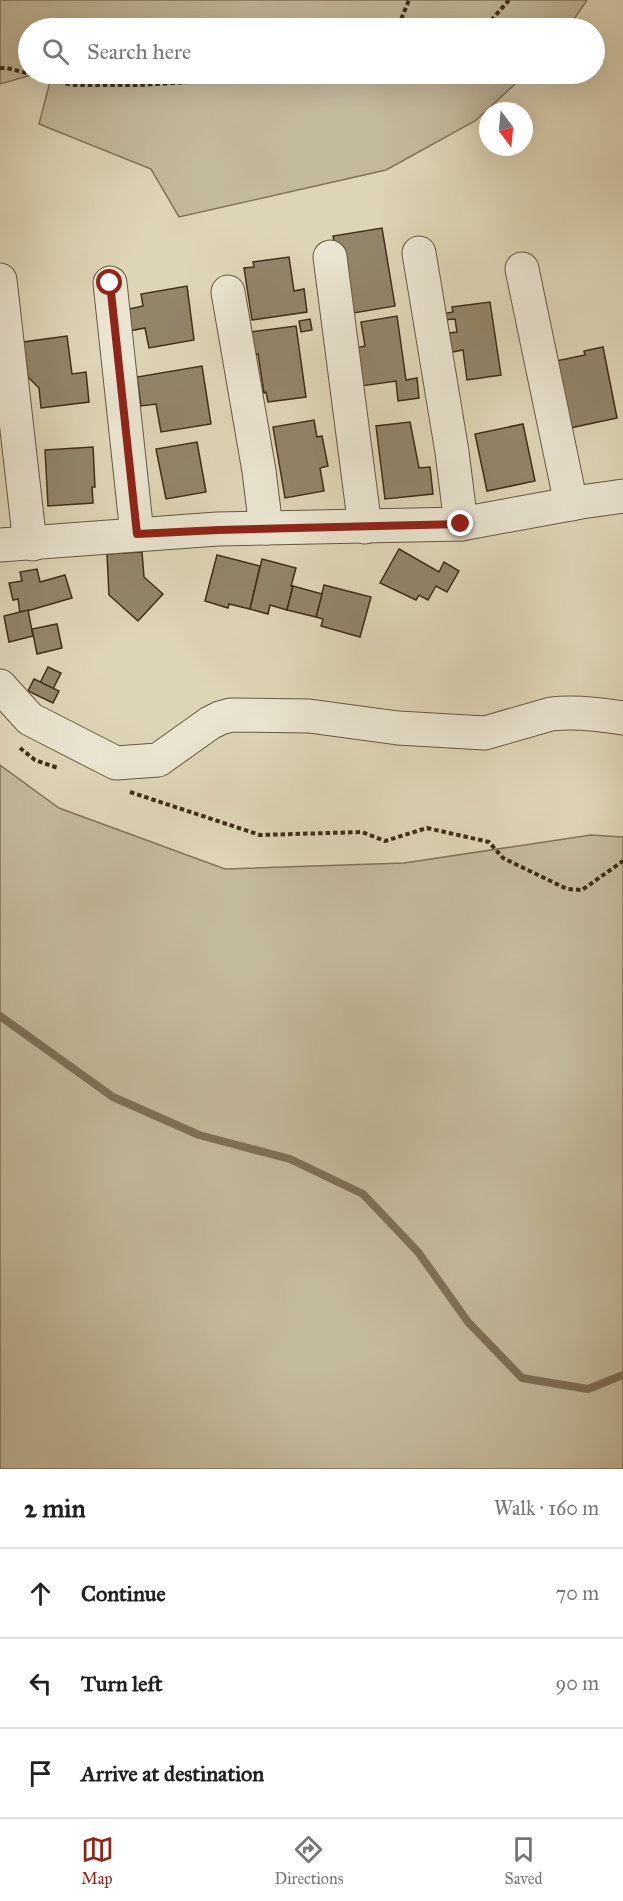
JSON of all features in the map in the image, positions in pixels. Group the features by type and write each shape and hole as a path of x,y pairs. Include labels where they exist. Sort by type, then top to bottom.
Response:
{"street":[{"path":"419,253 450,441 461,524"},
{"path":"330,257 365,527"},
{"path":"522,269 571,504"},
{"path":"0,280 29,535 33,544"},
{"path":"110,283 137,534"},
{"path":"228,292 259,471 266,528"},
{"path":"0,545 137,534 266,528 461,524 623,496"},
{"path":"0,686 30,719 116,763 158,760 210,723 231,715 309,716 398,728 485,733 551,714 596,714 623,718"}],"path":[{"path":"402,18 410,0"},
{"path":"493,18 508,0"},
{"path":"0,68 18,71"},
{"path":"68,84 157,84"},
{"path":"17,747 35,760 69,771"},
{"path":"125,790 260,834 362,832 385,841 427,828 489,842 503,858 567,889 582,890 623,861"}],"shaded area":[{"path":"0,0 587,0 575,18 18,18 18,79 0,84"},
{"path":"49,84 515,84 496,102 479,102 479,117 475,121 386,170 179,217 151,169 39,124"},
{"path":"0,765 59,808 225,869 404,863 591,835 623,837 623,1469 0,1469"}],"building":[{"path":"382,228 395,306 348,314 333,236"},
{"path":"289,257 294,291 304,289 307,312 252,320 244,268 254,267 253,262"},
{"path":"187,286 194,340 149,348 145,328 124,332 120,311 143,306 141,294"},
{"path":"490,302 501,375 467,380 463,350 452,352 449,333 457,332 455,319 443,320 442,314 453,312 452,307"},
{"path":"397,316 406,380 417,378 419,398 398,401 396,381 361,386 356,348 365,346 361,322"},
{"path":"310,319 312,330 301,332 299,321"},
{"path":"296,326 306,397 268,402 266,392 264,393 258,354 253,355 250,332"},
{"path":"67,336 72,374 86,372 89,402 41,408 39,388 28,377 23,342"},
{"path":"603,347 617,418 570,428 556,361 585,355 584,351"},
{"path":"202,366 211,424 161,432 156,404 141,406 137,377"},
{"path":"314,420 317,437 322,436 328,466 320,468 324,491 285,498 273,427"},
{"path":"410,422 419,468 430,467 433,494 385,499 376,426"},
{"path":"523,424 535,481 487,491 475,434"},
{"path":"197,442 206,492 166,499 156,449"},
{"path":"93,447 95,487 92,487 93,503 48,506 45,450"},
{"path":"399,549 439,572 444,562 459,571 447,592 436,586 428,600 419,595 416,600 380,583"},
{"path":"142,552 144,577 163,594 138,621 109,595 107,554"},
{"path":"217,555 260,566 250,609 229,604 228,608 205,601"},
{"path":"262,559 296,568 287,610 270,605 268,614 250,609"},
{"path":"37,569 40,582 65,575 72,598 20,613 18,599 13,600 9,583 22,581 20,572"},
{"path":"324,585 371,597 360,637 321,626 323,619 316,617"},
{"path":"293,586 322,594 316,617 287,610"},
{"path":"28,610 33,636 9,642 4,616"},
{"path":"57,624 62,648 37,654 32,629"},
{"path":"48,667 61,673 53,689 40,683"},
{"path":"34,679 59,691 53,703 28,691"}],"waterway":[{"path":"0,1016 113,1097 199,1135 290,1159 363,1194 418,1252 468,1322 522,1378 588,1389 623,1375"}],"route":[{"path":"110,283 137,534 266,528 461,524"}]}
